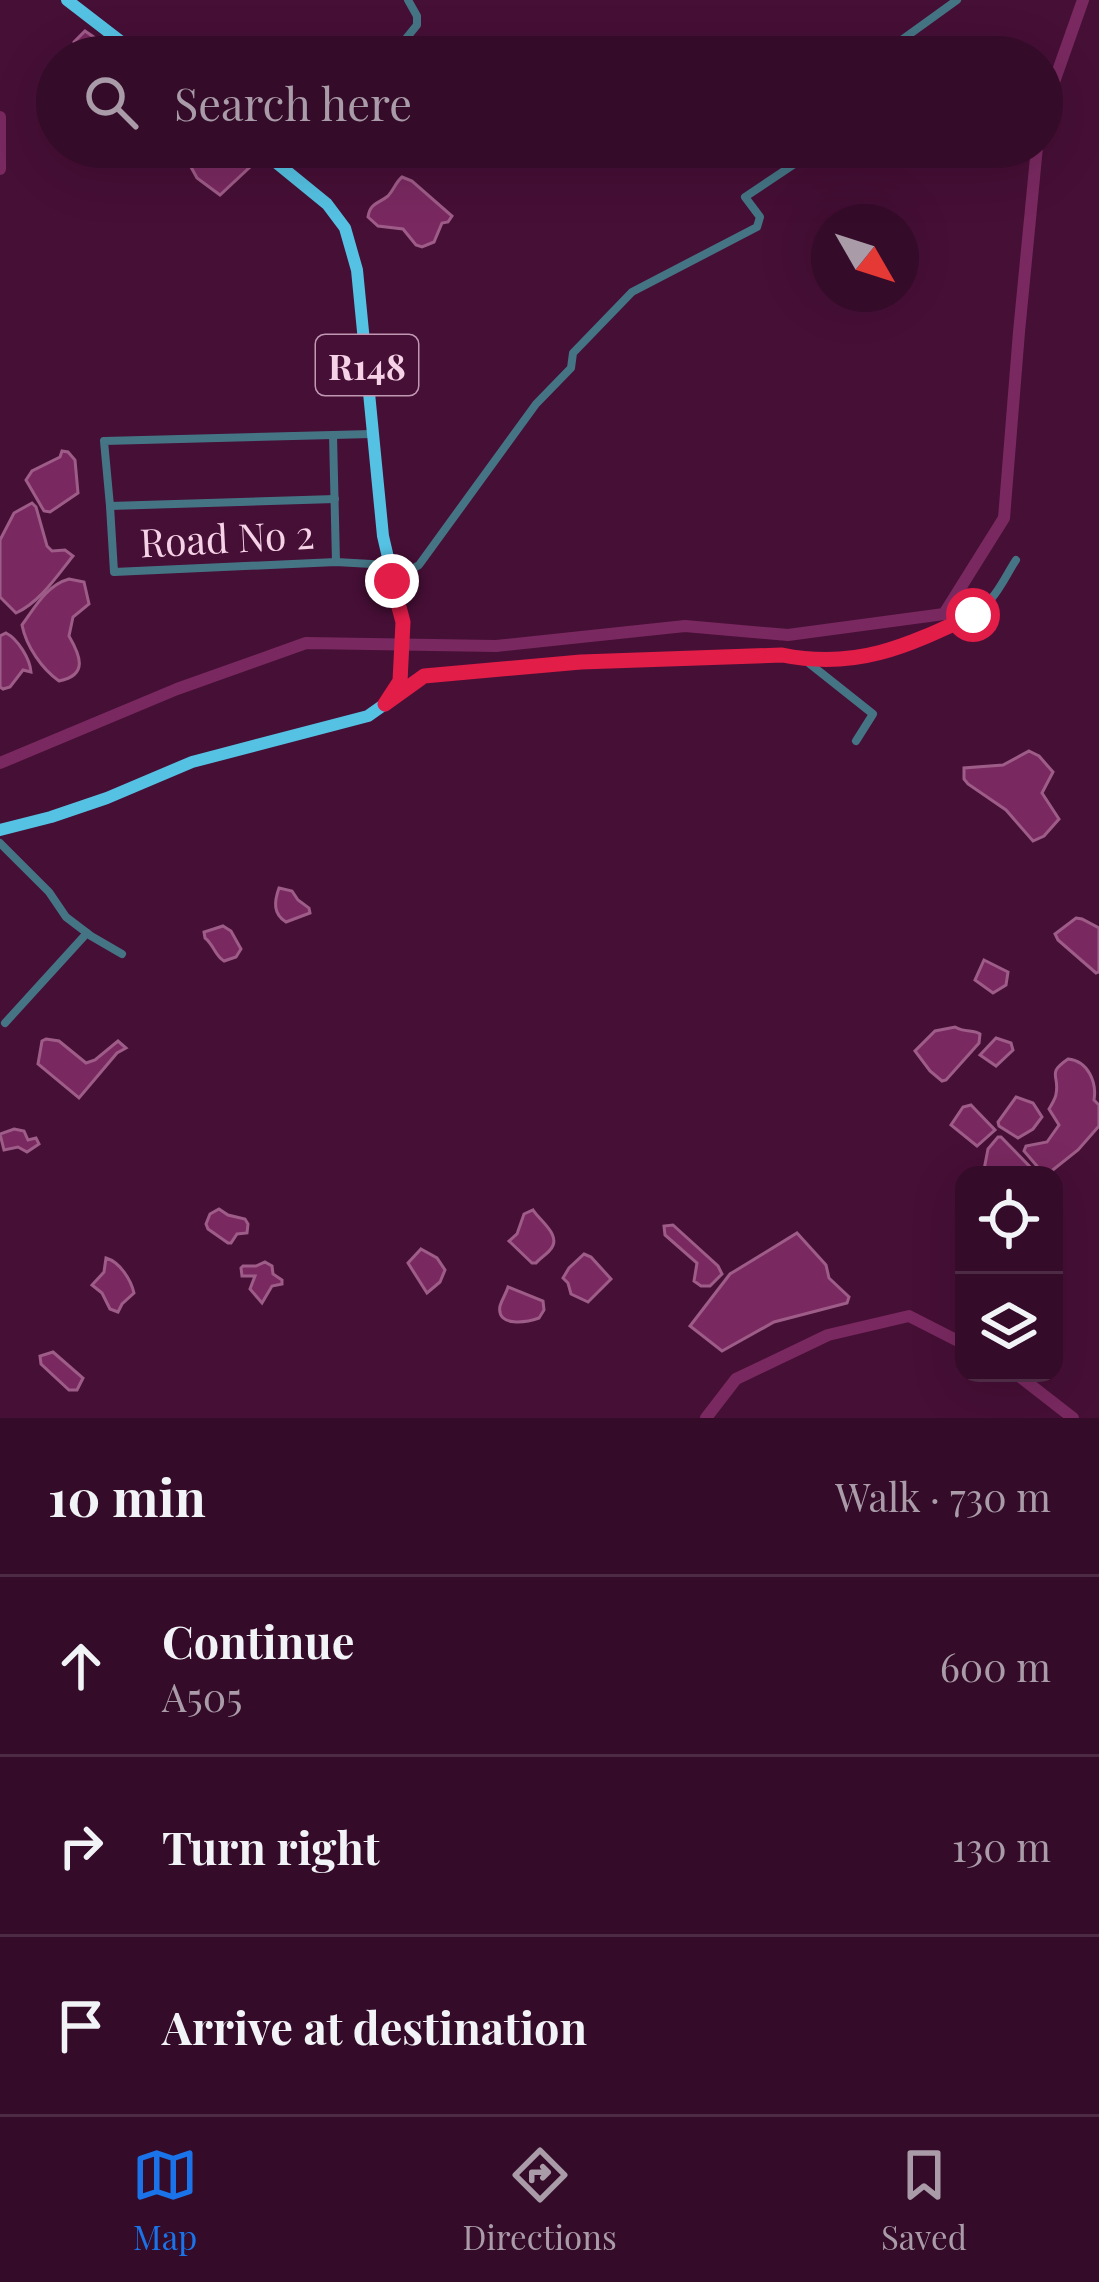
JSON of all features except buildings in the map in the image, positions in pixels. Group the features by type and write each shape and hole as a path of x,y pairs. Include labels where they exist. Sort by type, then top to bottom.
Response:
{"main road":[{"path":"67,0 114,36"},
{"name":"R148","path":"285,168 327,204 344,228 357,270 383,536 403,622 400,681 385,704"},
{"path":"0,830 107,798 192,762 368,716 385,704"}],"street":[{"path":"408,0 417,16 417,25 408,36"},
{"path":"907,36 957,0"},
{"path":"392,581 419,565 536,404 571,368 573,352 632,292 757,227 760,217 746,196 788,168"},
{"path":"335,499 110,506 104,441 374,434"},
{"path":"333,435 336,562 389,565"},
{"name":"Road No 2","path":"110,506 114,572 336,562"},
{"path":"385,704 424,676 581,662 782,655 812,661 883,654 973,615 992,598 1016,560"},
{"path":"803,659 872,714 856,742"},
{"path":"0,843 49,892 66,917 122,954"},
{"path":"4,1023 87,933"}],"shaded area":[{"path":"192,168 249,168 220,195"},
{"path":"402,177 452,216 442,223 434,242 422,247 403,229 378,226 368,217"},
{"path":"62,451 75,460 78,493 50,512 44,511 26,480"},
{"path":"32,503 47,546 73,556 40,595 16,613 0,597 0,540 14,513"},
{"path":"69,579 84,582 89,604 73,617 69,636 79,657 78,669 59,681 36,656 22,625 48,591"},
{"path":"6,633 23,650 31,672 23,670 3,689 0,636"},
{"path":"1029,751 1053,772 1042,793 1059,819 1033,841 1006,810 964,779 964,768 1003,765"},
{"path":"279,888 292,891 310,913 286,922 282,919 276,907"},
{"path":"1076,918 1099,928 1099,972 1055,934"},
{"path":"223,926 241,949 236,957 224,961 204,932"},
{"path":"984,960 1008,972 1006,985 993,993 975,980"},
{"path":"955,1027 980,1034 979,1043 942,1081 915,1051 935,1031"},
{"path":"996,1038 1011,1043 1013,1050 996,1066 980,1055"},
{"path":"46,1039 59,1041 86,1063 118,1041 126,1048 79,1098 38,1064"},
{"path":"1068,1059 1090,1074 1099,1126 1058,1166 1037,1166 1024,1151 1026,1146 1047,1142 1059,1125 1049,1109 1061,1064"},
{"path":"1016,1097 1033,1103 1042,1117 1018,1138 998,1122"},
{"path":"971,1105 995,1130 977,1146 951,1125 963,1107"},
{"path":"24,1131 28,1140 36,1138 39,1144 27,1152 18,1147 4,1150 0,1134"},
{"path":"1001,1137 1029,1166 985,1166 988,1149"},
{"path":"219,1209 245,1219 247,1233 237,1234 228,1243 208,1229 210,1214"},
{"path":"533,1210 554,1239 536,1263 509,1241 524,1214"},
{"path":"673,1225 718,1266 722,1274 710,1286 694,1281 697,1263 665,1235 664,1226"},
{"path":"797,1233 849,1297 847,1303 774,1322 722,1351 690,1326 730,1274"},
{"path":"421,1249 437,1258 445,1270 427,1293 408,1263"},
{"path":"584,1254 611,1279 588,1302 571,1294 563,1278"},
{"path":"106,1258 124,1272 134,1293 118,1312 110,1309 92,1285 104,1272"},
{"path":"265,1262 282,1284 272,1286 262,1303 250,1289 255,1276 242,1276 241,1268"},
{"path":"508,1287 543,1301 539,1318 514,1322 503,1318 500,1306"},
{"path":"53,1352 83,1378 77,1390 69,1390 41,1364 40,1356"}],"waterway":[{"path":"1063,57 1083,0"},
{"path":"0,117 0,169"},
{"path":"0,763 177,689 306,643 496,646 685,626 788,635 944,614 1004,518 1035,168"},
{"path":"706,1418 736,1379 828,1335 909,1316 955,1339"},
{"path":"1027,1382 1073,1418"}],"route":[{"path":"392,581 403,622 400,681 385,704 424,676 581,662 782,655 812,661 883,654 973,615"}]}
